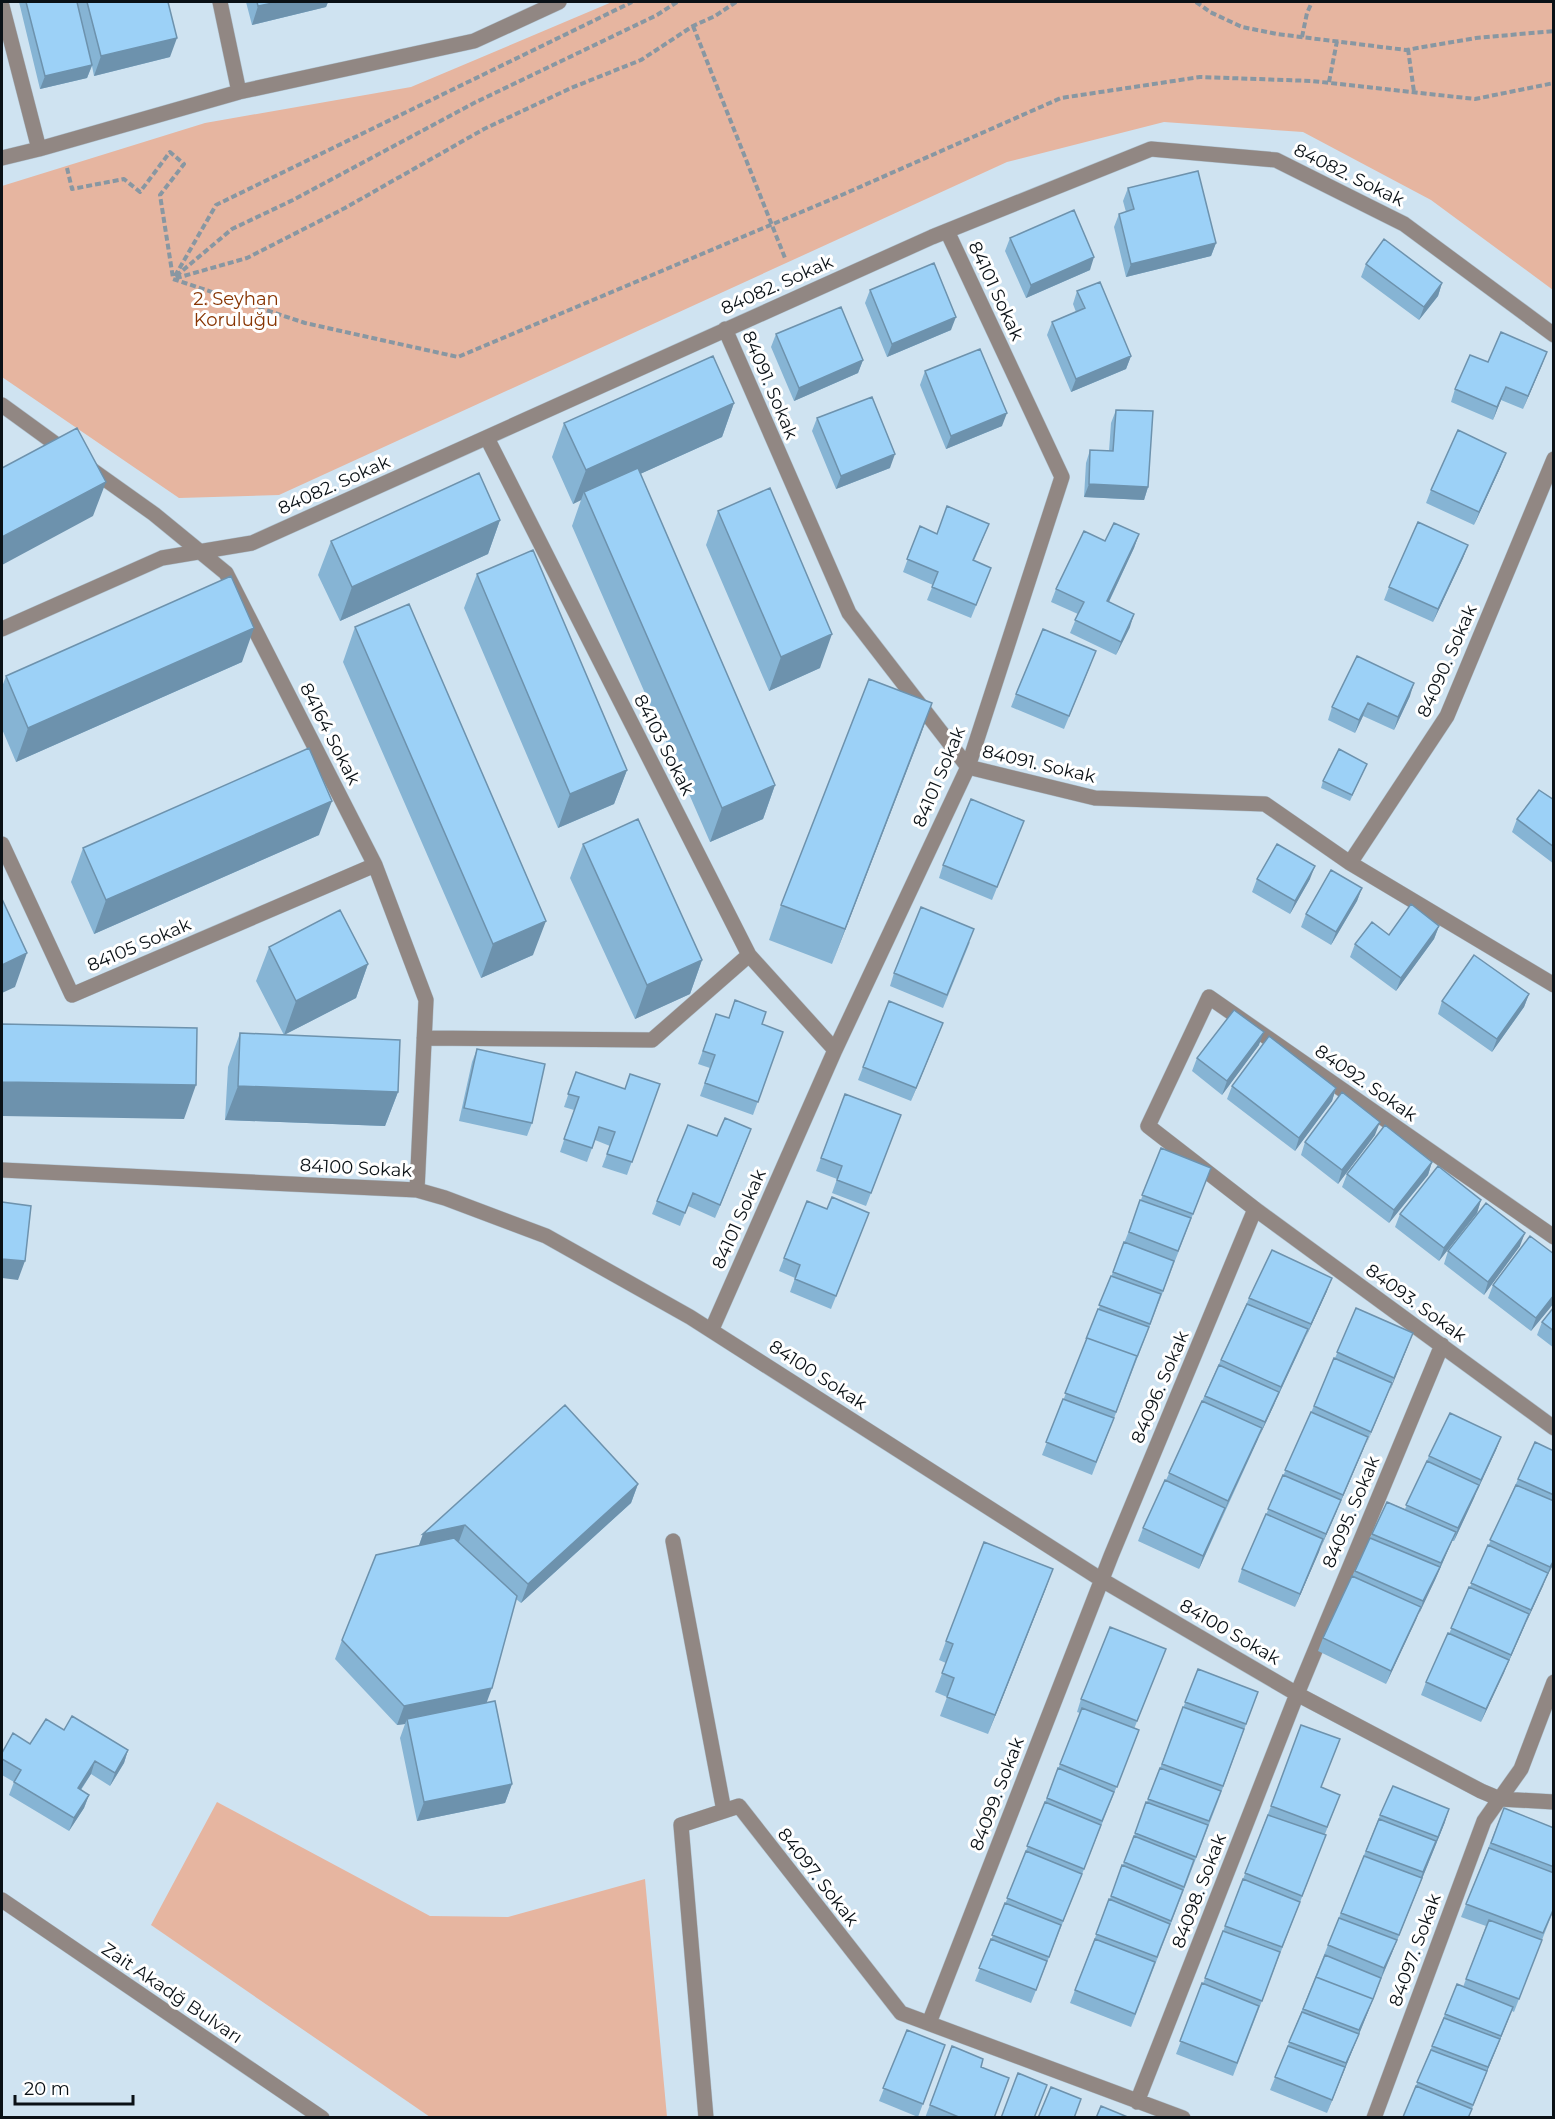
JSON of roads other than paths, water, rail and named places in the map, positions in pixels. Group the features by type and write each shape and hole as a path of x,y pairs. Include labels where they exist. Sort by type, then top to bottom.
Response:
{"street":[{"path":"220,2 238,92"},
{"path":"2,158 238,92 474,41 559,2"},
{"path":"2,6 39,149"},
{"name":"84082. Sokak","path":"2,629 162,558 252,543 947,231 1151,149 1276,160 1404,224 1554,335"},
{"name":"84101 Sokak","path":"712,1329 835,1050 968,767 1062,477 947,231"},
{"name":"84091. Sokak","path":"725,329 849,614 968,767 1095,798 1265,804 1350,863 1554,985"},
{"name":"84164 Sokak","path":"2,405 154,514 226,573 375,865 426,1000 417,1190"},
{"name":"84103 Sokak","path":"487,438 748,955 835,1050"},
{"name":"84090. Sokak","path":"1350,863 1447,716 1554,459"},
{"name":"84105 Sokak","path":"2,844 72,995 375,865"},
{"path":"424,1038 652,1040 748,955"},
{"name":"84092. Sokak","path":"1256,1209 1148,1126 1209,997 1554,1237"},
{"name":"84100 Sokak","path":"2,1170 417,1190 445,1198 546,1236 712,1329 1102,1580 1297,1694 1500,1799 1554,1802"},
{"name":"84093. Sokak","path":"1256,1209 1554,1428"},
{"name":"84096. Sokak","path":"1102,1580 1256,1209"},
{"name":"84095. Sokak","path":"1297,1694 1442,1345"},
{"path":"673,1541 724,1811 681,1825 706,2118"},
{"name":"84099. Sokak","path":"930,2023 1102,1580"},
{"name":"84097. Sokak","path":"1374,2118 1484,1821 1521,1769 1554,1682"},
{"name":"84098. Sokak","path":"1137,2102 1297,1694"},
{"name":"84097. Sokak","path":"724,1811 739,1806 901,2013 1183,2118"},
{"name":"Zait Akadğ Bulvarı","path":"2,1900 321,2118"}],"park label":[{"name":"2. Seyhan Koruluğu","path":"236,309"}]}
